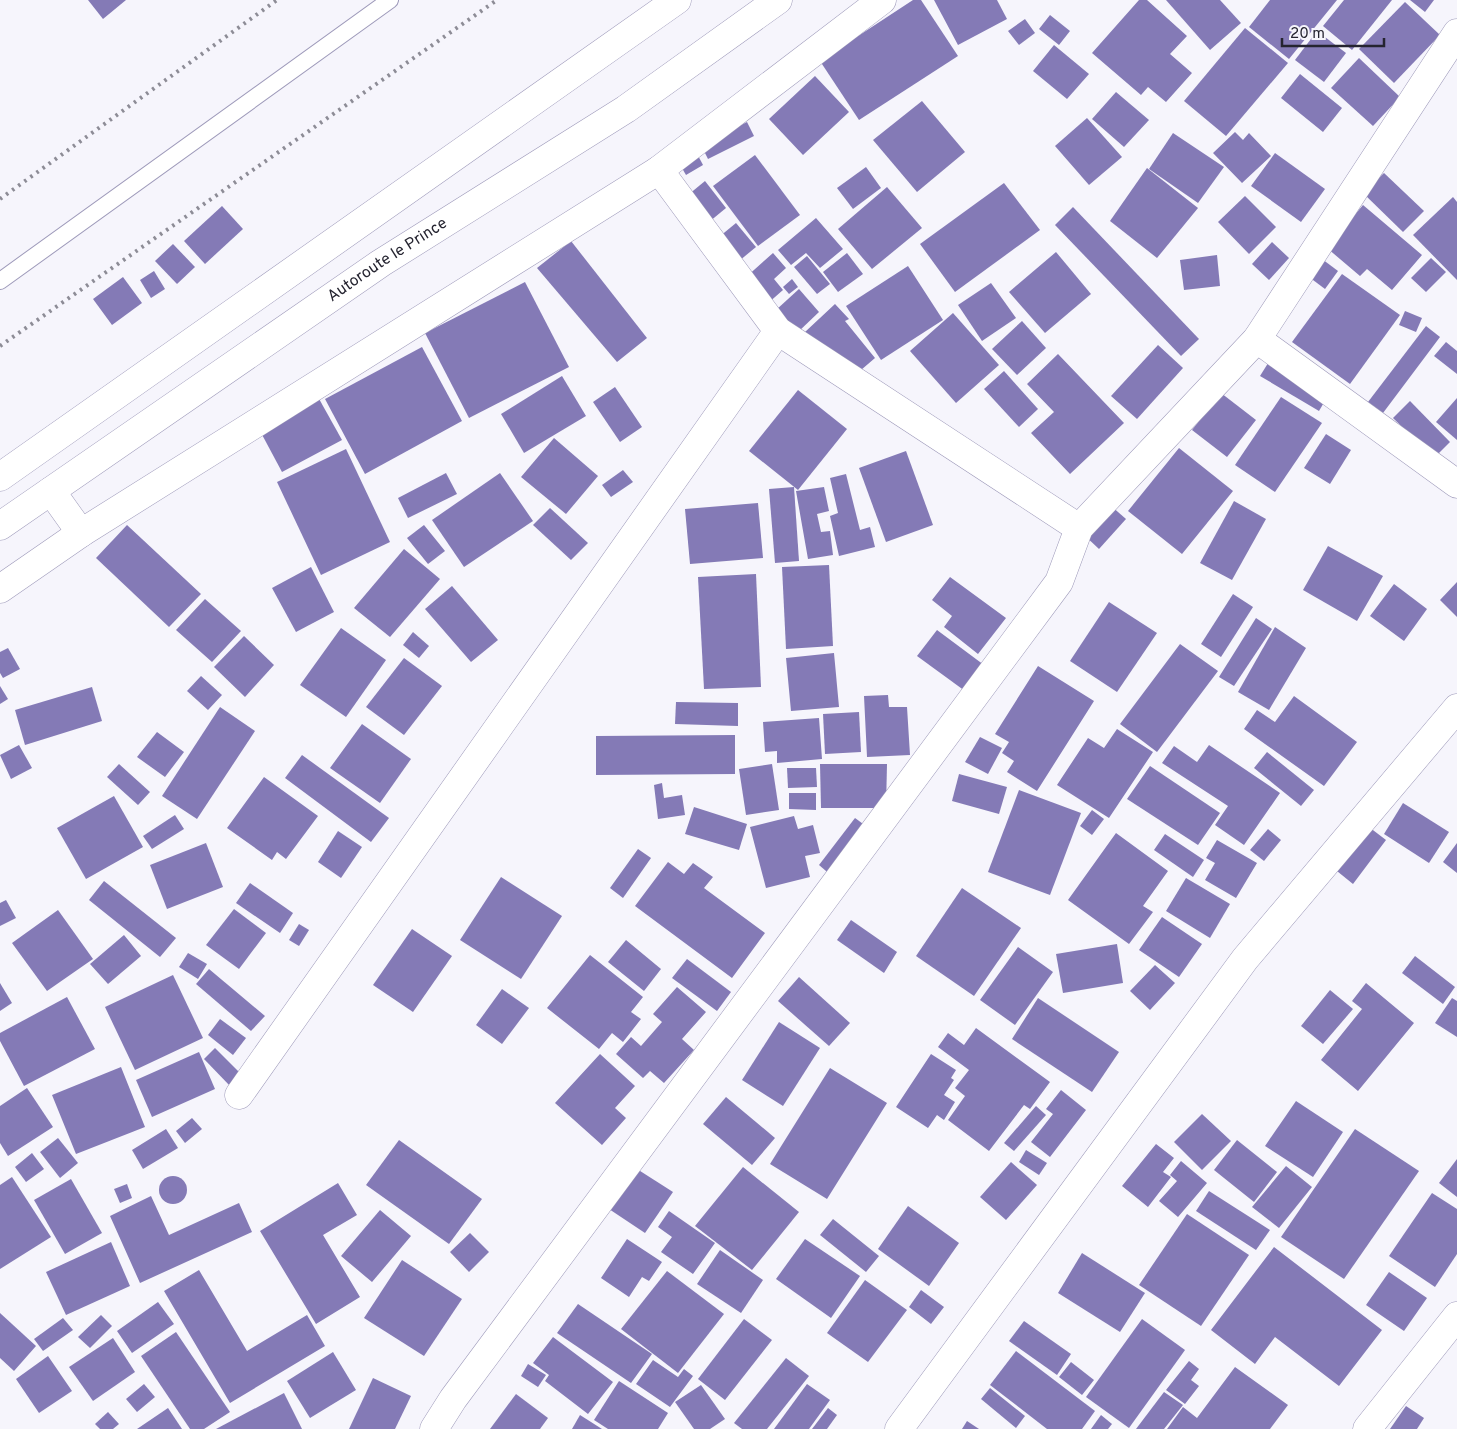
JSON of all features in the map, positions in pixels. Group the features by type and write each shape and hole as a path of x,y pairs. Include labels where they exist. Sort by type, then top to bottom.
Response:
{"street":[{"path":"0,477 677,0"},
{"name":"Autoroute le Prince","path":"0,526 381,263 626,109 778,0"},
{"path":"0,589 81,533 659,170 882,0"},
{"path":"434,1429 453,1399 1059,582 1079,528 1257,339 1457,33"},
{"path":"659,170 778,331 1079,528"},
{"path":"239,1095 778,331"},
{"path":"1257,339 1457,484"},
{"path":"51,490 81,533"},
{"path":"899,1429 1245,959 1457,708"},
{"path":"1367,1429 1457,1316"}],"lane":[{"path":"0,281 390,0"}],"building":[{"path":"88,0 126,0 103,19"},
{"path":"913,0 921,0 958,56 859,120 820,61"},
{"path":"934,0 997,0 1007,19 958,45"},
{"path":"1139,0 1147,0 1187,36 1170,54 1192,73 1166,102 1148,87 1141,95 1092,53"},
{"path":"1166,0 1220,0 1241,23 1210,50"},
{"path":"1270,0 1337,0 1289,59 1249,27"},
{"path":"1344,0 1392,0 1352,50 1323,26"},
{"path":"1410,0 1434,0 1425,12"},
{"path":"1405,2 1440,35 1394,83 1359,49"},
{"path":"1050,15 1070,31 1059,45 1039,29"},
{"path":"1025,19 1035,33 1019,45 1008,31"},
{"path":"1245,28 1288,63 1226,136 1184,101"},
{"path":"1317,31 1346,53 1324,82 1295,60"},
{"path":"1054,45 1089,74 1067,99 1033,71"},
{"path":"1359,58 1400,97 1373,126 1331,88"},
{"path":"1300,74 1342,108 1323,132 1281,98"},
{"path":"815,76 849,112 803,155 769,119"},
{"path":"1116,92 1149,120 1124,147 1092,119"},
{"path":"922,101 965,152 917,192 873,140"},
{"path":"1087,118 1122,157 1089,185 1055,146"},
{"path":"747,122 754,136 708,159 701,145"},
{"path":"1235,132 1243,140 1249,133 1271,156 1242,183 1213,153"},
{"path":"1173,133 1224,167 1198,203 1149,169"},
{"path":"693,146 703,165 686,175 675,156"},
{"path":"1275,153 1325,189 1301,222 1251,186"},
{"path":"755,155 800,215 758,246 713,186"},
{"path":"866,167 881,188 853,209 837,188"},
{"path":"1147,168 1198,208 1157,258 1110,221"},
{"path":"1384,173 1424,211 1403,232 1363,193"},
{"path":"705,181 726,208 709,222 688,195"},
{"path":"1004,183 1040,230 955,292 920,244"},
{"path":"887,187 922,228 872,269 838,229"},
{"path":"1245,196 1276,227 1249,254 1218,222"},
{"path":"1453,197 1457,202 1457,280 1413,235"},
{"path":"1363,205 1422,255 1392,290 1367,269 1360,276 1327,248"},
{"path":"222,206 243,229 205,264 184,241"},
{"path":"1073,207 1199,339 1181,356 1055,225"},
{"path":"816,218 843,249 820,268 806,253 791,265 778,250"},
{"path":"736,223 756,247 739,261 719,237"},
{"path":"571,241 647,338 617,362 537,268"},
{"path":"1272,242 1289,258 1269,280 1252,264"},
{"path":"173,244 195,267 177,284 155,261"},
{"path":"1056,252 1091,294 1045,333 1009,292"},
{"path":"773,253 786,268 774,279 783,290 767,304 745,278"},
{"path":"847,253 863,274 838,292 823,272"},
{"path":"1217,255 1220,286 1184,290 1180,260"},
{"path":"807,256 830,284 817,294 794,267"},
{"path":"1431,258 1446,272 1426,292 1411,278"},
{"path":"1322,259 1338,271 1325,289 1309,277"},
{"path":"908,266 943,320 881,360 846,306"},
{"path":"154,271 165,289 151,298 140,280"},
{"path":"1342,274 1400,315 1350,384 1292,342"},
{"path":"123,277 142,303 112,325 93,299"},
{"path":"792,279 798,287 789,294 783,287"},
{"path":"525,282 569,367 469,418 425,333"},
{"path":"991,283 1016,318 982,341 958,305"},
{"path":"799,289 819,312 797,333 776,310"},
{"path":"835,304 849,319 845,321 875,358 854,376 839,368 805,332"},
{"path":"1405,311 1422,318 1416,332 1399,325"},
{"path":"953,313 999,365 956,403 910,351"},
{"path":"1022,321 1046,348 1017,375 992,349"},
{"path":"1426,326 1440,337 1383,413 1368,402"},
{"path":"1446,342 1457,351 1457,374 1434,356"},
{"path":"1158,345 1183,368 1137,419 1111,396"},
{"path":"422,347 462,421 365,474 325,399"},
{"path":"1058,354 1124,423 1070,474 1031,433 1054,412 1027,384"},
{"path":"1270,360 1329,394 1319,411 1260,376"},
{"path":"1004,371 1038,409 1019,427 984,389"},
{"path":"562,376 586,416 524,453 501,414"},
{"path":"615,387 642,427 620,442 593,402"},
{"path":"798,390 847,429 798,490 749,451"},
{"path":"1221,393 1256,420 1227,457 1192,430"},
{"path":"318,397 342,440 282,472 259,429"},
{"path":"1281,397 1322,423 1275,492 1235,465"},
{"path":"1457,398 1457,440 1436,422"},
{"path":"1410,401 1450,442 1434,458 1393,418"},
{"path":"1326,434 1351,450 1330,484 1304,468"},
{"path":"554,438 598,476 566,514 521,477"},
{"path":"1179,448 1233,491 1182,554 1128,511"},
{"path":"346,449 390,542 321,575 277,482"},
{"path":"906,451 933,525 886,542 859,468"},
{"path":"623,470 633,482 611,497 602,485"},
{"path":"446,473 457,494 408,518 398,498"},
{"path":"500,473 533,521 464,567 432,520"},
{"path":"846,474 860,530 870,527 875,547 839,556 830,516 838,513 830,478"},
{"path":"794,487 799,561 775,563 769,489"},
{"path":"824,487 829,511 817,514 821,532 830,531 833,555 808,559 796,491"},
{"path":"1234,501 1266,519 1232,580 1200,563"},
{"path":"758,503 763,558 690,564 685,509"},
{"path":"1110,505 1126,519 1099,549 1083,534"},
{"path":"550,508 588,543 571,560 533,525"},
{"path":"127,525 201,594 169,627 96,558"},
{"path":"424,525 445,551 428,564 407,538"},
{"path":"1328,546 1383,576 1357,621 1303,590"},
{"path":"404,549 440,579 390,637 354,608"},
{"path":"829,565 833,646 786,649 782,567"},
{"path":"311,567 334,612 296,632 272,588"},
{"path":"756,574 761,687 704,689 698,577"},
{"path":"950,577 1006,618 978,654 944,627 952,616 932,600"},
{"path":"1457,582 1457,617 1440,600"},
{"path":"1394,584 1427,609 1404,641 1370,616"},
{"path":"452,586 498,640 471,662 425,609"},
{"path":"1233,594 1253,607 1221,657 1201,644"},
{"path":"205,599 241,631 212,662 176,630"},
{"path":"1109,602 1157,633 1117,692 1070,661"},
{"path":"1256,618 1272,629 1234,686 1219,677"},
{"path":"1275,627 1306,648 1269,710 1238,692"},
{"path":"341,628 386,660 346,717 300,685"},
{"path":"937,630 984,665 965,691 917,656"},
{"path":"413,632 429,646 419,658 403,645"},
{"path":"244,636 274,665 245,697 214,667"},
{"path":"1180,644 1218,671 1157,752 1120,724"},
{"path":"8,648 20,669 3,678 0,673 0,652"},
{"path":"834,653 839,707 791,711 786,658"},
{"path":"404,658 442,686 404,735 366,707"},
{"path":"1038,666 1094,701 1037,791 1007,772 1014,761 1002,753 1009,742 995,734"},
{"path":"201,676 222,695 208,710 187,691"},
{"path":"0,686 8,699 0,704"},
{"path":"92,687 102,721 25,745 15,710"},
{"path":"888,695 889,707 907,707 910,755 867,757 864,696"},
{"path":"1294,696 1357,742 1324,786 1244,729 1257,710 1275,722"},
{"path":"676,702 738,703 738,726 675,724"},
{"path":"220,707 255,731 197,819 162,796"},
{"path":"859,712 861,752 825,754 823,714"},
{"path":"819,718 822,759 777,763 777,751 765,752 763,722"},
{"path":"362,724 411,759 380,803 330,768"},
{"path":"1117,729 1153,752 1109,818 1057,785 1088,738 1104,748"},
{"path":"157,732 184,752 165,777 137,757"},
{"path":"735,735 735,774 596,775 596,736"},
{"path":"980,737 1002,748 988,774 965,762"},
{"path":"19,745 32,768 11,779 0,755"},
{"path":"1209,745 1280,793 1244,845 1215,825 1228,806 1162,763 1174,746 1197,762"},
{"path":"1267,752 1314,790 1301,806 1254,768"},
{"path":"302,755 389,818 371,842 285,778"},
{"path":"119,764 150,792 138,805 107,777"},
{"path":"772,764 779,810 746,815 739,769"},
{"path":"820,764 887,764 886,808 821,808"},
{"path":"1150,766 1220,813 1198,845 1127,799"},
{"path":"787,768 816,768 817,787 788,788"},
{"path":"959,774 1007,787 999,814 952,801"},
{"path":"264,777 318,816 286,859 277,852 272,860 227,828"},
{"path":"662,783 664,798 682,795 685,815 658,819 654,785"},
{"path":"1019,790 1081,813 1050,895 988,872"},
{"path":"789,793 816,793 816,810 789,809"},
{"path":"114,796 143,847 86,879 57,828"},
{"path":"1403,803 1449,832 1429,863 1384,834"},
{"path":"694,807 747,824 739,850 685,834"},
{"path":"1092,810 1104,819 1092,835 1080,826"},
{"path":"175,815 184,829 152,849 143,836"},
{"path":"794,816 798,829 813,825 820,853 805,856 810,877 766,888 750,827"},
{"path":"855,818 870,829 833,877 819,865"},
{"path":"1365,824 1386,840 1353,884 1332,867"},
{"path":"1268,829 1281,840 1264,861 1250,850"},
{"path":"338,831 362,847 341,878 318,862"},
{"path":"1116,833 1168,871 1143,906 1153,912 1129,944 1068,900"},
{"path":"1165,834 1204,860 1193,877 1154,850"},
{"path":"1217,840 1257,863 1236,898 1205,880 1215,863 1206,858"},
{"path":"206,843 223,887 167,909 150,865"},
{"path":"1457,843 1457,873 1443,862"},
{"path":"638,849 651,858 623,898 610,888"},
{"path":"668,862 684,874 693,863 713,877 704,888 765,933 732,978 635,906"},
{"path":"501,877 562,916 521,979 460,940"},
{"path":"1186,878 1230,904 1210,938 1166,911"},
{"path":"104,881 176,938 160,957 89,900"},
{"path":"250,883 293,913 280,933 236,903"},
{"path":"962,888 1021,928 974,996 916,956"},
{"path":"6,900 16,918 0,926 0,903"},
{"path":"234,909 266,933 239,969 206,945"},
{"path":"58,910 93,959 47,991 12,943"},
{"path":"1162,917 1202,944 1179,977 1139,950"},
{"path":"851,920 897,952 884,973 837,940"},
{"path":"299,924 309,930 299,946 289,940"},
{"path":"412,929 452,956 413,1012 373,985"},
{"path":"124,935 141,956 108,984 90,964"},
{"path":"626,940 661,969 644,991 608,962"},
{"path":"1117,944 1123,983 1063,993 1056,954"},
{"path":"1018,947 1053,972 1015,1025 980,1000"},
{"path":"188,953 207,964 198,979 179,967"},
{"path":"590,955 643,997 631,1012 641,1019 623,1042 612,1033 599,1049 547,1008"},
{"path":"1415,956 1455,987 1443,1004 1402,973"},
{"path":"687,959 731,992 717,1011 672,978"},
{"path":"1155,965 1175,983 1150,1010 1130,991"},
{"path":"209,969 265,1016 251,1031 196,984"},
{"path":"173,975 203,1038 135,1070 105,1007"},
{"path":"799,977 850,1023 829,1046 778,1001"},
{"path":"0,983 12,1003 0,1011"},
{"path":"1366,983 1414,1023 1358,1091 1321,1060 1362,1009 1352,1001"},
{"path":"677,987 706,1012 682,1039 694,1050 664,1083 650,1071 643,1078 616,1054 631,1037 641,1046 662,1022 653,1014"},
{"path":"502,989 529,1008 502,1044 476,1025"},
{"path":"1330,990 1353,1009 1323,1044 1301,1026"},
{"path":"67,997 95,1049 24,1086 0,1041 0,1033"},
{"path":"1038,998 1119,1052 1092,1092 1012,1039"},
{"path":"1452,998 1457,1001 1457,1037 1435,1023"},
{"path":"220,1019 246,1038 233,1055 208,1035"},
{"path":"779,1022 820,1048 783,1106 742,1080"},
{"path":"976,1028 1050,1082 1030,1109 1024,1105 989,1151 948,1120 965,1096 955,1088 969,1070 938,1047 948,1033 964,1045"},
{"path":"215,1048 242,1075 231,1087 204,1059"},
{"path":"199,1052 215,1089 152,1117 136,1080"},
{"path":"600,1054 635,1086 615,1108 626,1118 602,1145 555,1103"},
{"path":"931,1054 956,1070 951,1078 954,1080 944,1095 955,1102 944,1120 937,1115 928,1128 896,1107"},
{"path":"121,1067 145,1127 76,1154 52,1095"},
{"path":"830,1068 887,1103 827,1199 770,1164"},
{"path":"27,1088 53,1127 8,1156 0,1143 0,1106"},
{"path":"1061,1090 1086,1110 1050,1157 1031,1142 1053,1114 1046,1109"},
{"path":"726,1097 775,1138 752,1165 703,1124"},
{"path":"1296,1101 1343,1132 1313,1177 1265,1146"},
{"path":"1036,1106 1046,1115 1014,1151 1004,1143"},
{"path":"1202,1114 1231,1141 1202,1170 1174,1142"},
{"path":"192,1118 202,1129 185,1143 176,1131"},
{"path":"166,1129 178,1148 143,1169 132,1150"},
{"path":"1355,1129 1419,1171 1344,1279 1281,1237"},
{"path":"58,1138 78,1163 60,1178 40,1152"},
{"path":"399,1140 482,1199 449,1244 366,1185"},
{"path":"1237,1140 1277,1172 1254,1202 1214,1170"},
{"path":"1156,1144 1174,1158 1163,1172 1171,1177 1148,1207 1122,1186"},
{"path":"1026,1150 1047,1163 1039,1175 1019,1162"},
{"path":"32,1153 44,1169 26,1182 15,1167"},
{"path":"1457,1159 1457,1197 1439,1183"},
{"path":"1181,1161 1207,1183 1178,1217 1159,1201 1177,1181 1170,1175"},
{"path":"1011,1162 1037,1185 1006,1220 980,1197"},
{"path":"1286,1166 1312,1187 1279,1228 1252,1207"},
{"path":"743,1167 799,1212 752,1270 695,1226"},
{"path":"637,1169 673,1192 645,1233 609,1209"},
{"path":"173,1176 183,1180 187,1190 183,1200 173,1204 163,1200 159,1190 163,1180"},
{"path":"12,1177 51,1237 0,1269 0,1185"},
{"path":"71,1179 102,1233 65,1254 34,1200"},
{"path":"338,1183 357,1215 323,1235 360,1297 316,1324 260,1231"},
{"path":"127,1184 132,1198 120,1203 114,1189"},
{"path":"1209,1191 1270,1230 1256,1250 1196,1211"},
{"path":"1432,1193 1457,1209 1457,1254 1435,1287 1389,1256"},
{"path":"151,1196 169,1235 239,1203 252,1232 140,1283 110,1216"},
{"path":"908,1206 959,1243 929,1286 878,1249"},
{"path":"380,1210 411,1236 372,1282 341,1256"},
{"path":"669,1211 715,1243 693,1274 661,1252 672,1237 658,1227"},
{"path":"1187,1214 1249,1255 1201,1326 1139,1285"},
{"path":"833,1219 879,1256 866,1272 820,1235"},
{"path":"470,1233 489,1252 469,1272 450,1252"},
{"path":"627,1239 662,1262 649,1281 642,1277 629,1297 601,1278"},
{"path":"805,1239 860,1276 831,1318 776,1279"},
{"path":"111,1242 130,1286 66,1315 46,1272"},
{"path":"1274,1247 1382,1330 1339,1386 1275,1337 1255,1364 1211,1330"},
{"path":"720,1250 763,1280 741,1313 697,1284"},
{"path":"1082,1253 1145,1293 1120,1332 1058,1293"},
{"path":"402,1260 462,1299 424,1356 364,1318"},
{"path":"199,1270 247,1351 307,1315 325,1346 230,1403 164,1291"},
{"path":"667,1271 724,1314 678,1373 621,1329"},
{"path":"1389,1272 1427,1298 1404,1331 1366,1305"},
{"path":"865,1280 907,1310 868,1362 827,1333"},
{"path":"921,1290 944,1307 931,1324 909,1307"},
{"path":"158,1302 174,1324 132,1353 117,1331"},
{"path":"578,1304 652,1354 631,1383 557,1333"},
{"path":"0,1313 36,1346 14,1371 0,1358"},
{"path":"101,1315 112,1326 90,1348 78,1337"},
{"path":"63,1318 73,1330 43,1351 34,1339"},
{"path":"744,1319 772,1340 725,1400 698,1379"},
{"path":"1142,1319 1185,1350 1129,1428 1086,1397"},
{"path":"1024,1321 1071,1354 1057,1375 1009,1341"},
{"path":"176,1332 230,1412 204,1429 190,1429 141,1356"},
{"path":"553,1337 613,1382 588,1414 545,1381 549,1375 533,1363"},
{"path":"113,1338 135,1372 93,1401 69,1367"},
{"path":"1016,1351 1095,1411 1082,1429 1047,1429 990,1385"},
{"path":"333,1352 356,1390 310,1418 287,1381"},
{"path":"48,1356 72,1391 39,1413 16,1379"},
{"path":"786,1358 809,1376 767,1429 742,1429 734,1423"},
{"path":"653,1360 678,1377 684,1369 693,1376 670,1407 636,1384"},
{"path":"1189,1361 1199,1369 1191,1380 1199,1386 1185,1404 1166,1390"},
{"path":"1071,1362 1094,1380 1082,1395 1059,1377"},
{"path":"528,1364 546,1375 538,1387 521,1376"},
{"path":"1235,1367 1288,1405 1270,1429 1167,1429 1183,1407 1197,1418"},
{"path":"373,1378 411,1396 395,1429 349,1429"},
{"path":"619,1381 668,1413 658,1429 608,1429 594,1420"},
{"path":"144,1384 155,1397 137,1412 126,1399"},
{"path":"807,1384 830,1400 809,1429 774,1429"},
{"path":"701,1385 725,1419 710,1429 694,1429 675,1402"},
{"path":"990,1388 1025,1416 1016,1428 981,1399"},
{"path":"1164,1392 1183,1405 1164,1429 1136,1429"},
{"path":"284,1393 302,1429 216,1429"},
{"path":"516,1394 548,1418 540,1429 490,1429"},
{"path":"1406,1406 1424,1418 1417,1429 1390,1429"},
{"path":"168,1408 182,1429 137,1429"},
{"path":"828,1408 837,1415 827,1429 812,1429"},
{"path":"108,1412 119,1424 113,1429 100,1429 95,1424"},
{"path":"580,1415 602,1429 572,1429"},
{"path":"1101,1415 1112,1424 1108,1429 1091,1429"},
{"path":"967,1421 979,1429 962,1429"}],"railway":[{"path":"0,199 277,0"},
{"path":"0,346 497,0"}]}
